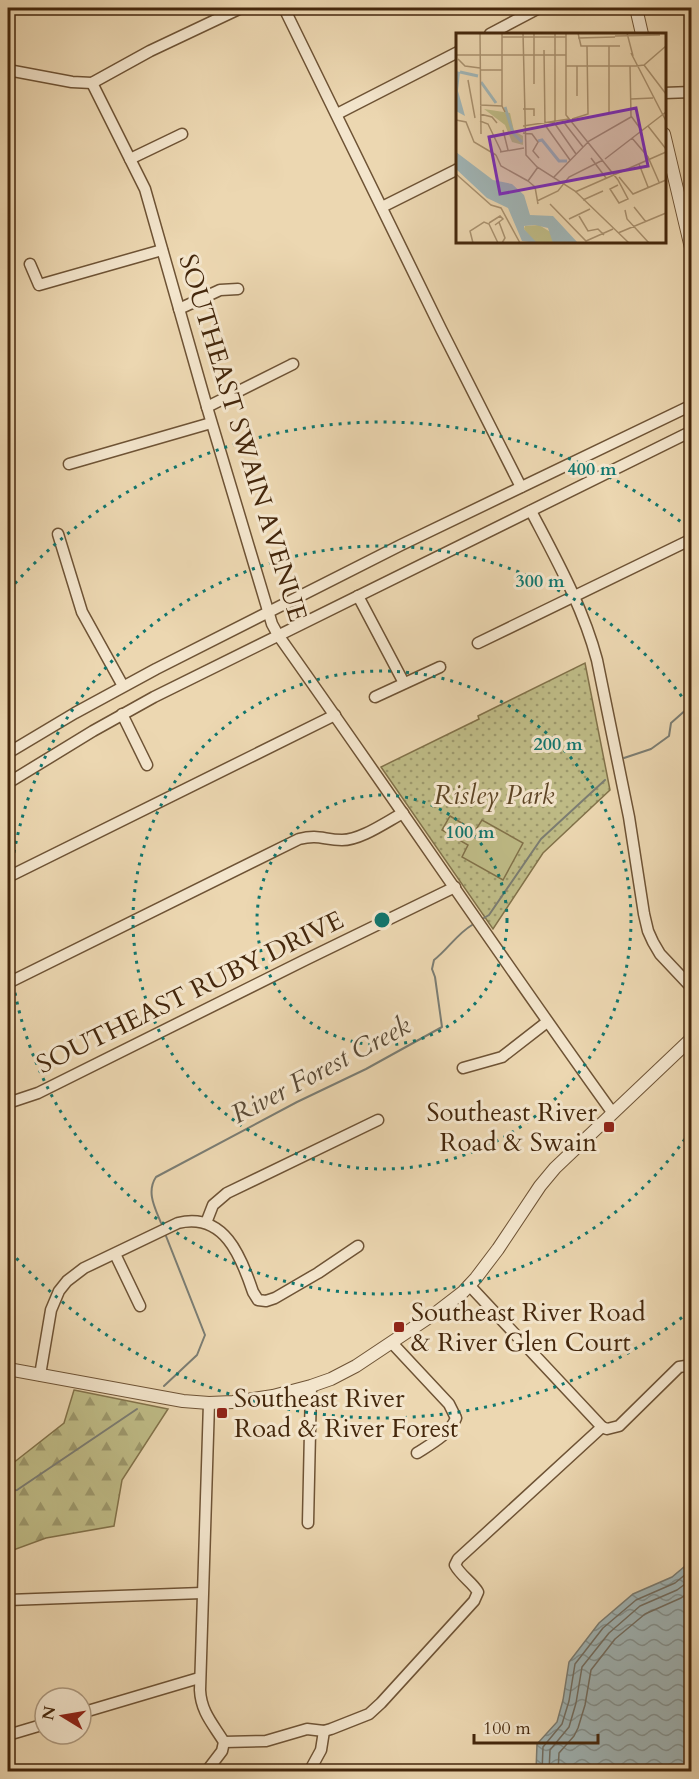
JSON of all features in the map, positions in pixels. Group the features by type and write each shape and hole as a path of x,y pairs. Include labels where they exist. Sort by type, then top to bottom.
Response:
{"street":[{"path":"8,70 72,82 92,83 150,51 241,8"},
{"path":"284,8 520,487"},
{"path":"508,30 539,8"},
{"path":"636,8 642,33"},
{"path":"337,114 456,52"},
{"name":"SOUTHEAST SWAIN AVENUE","path":"92,83 145,189 268,612 278,635 612,1112"},
{"path":"666,93 692,92"},
{"path":"130,159 182,134"},
{"path":"666,148 688,218 692,252"},
{"path":"382,207 456,171"},
{"path":"30,264 39,285 162,250"},
{"path":"179,309 220,290 238,289"},
{"path":"207,407 293,364"},
{"path":"8,753 123,686 268,612 692,405"},
{"path":"69,464 212,423"},
{"path":"8,783 122,714 692,431"},
{"path":"531,511 575,596 590,634 629,817 648,931 660,954 692,988"},
{"path":"58,534 82,612 123,686"},
{"path":"478,644 692,538"},
{"path":"358,596 404,683"},
{"path":"375,697 440,667"},
{"path":"122,714 147,765"},
{"path":"8,878 335,715"},
{"path":"8,983 299,839 312,836 351,839 403,813"},
{"name":"SOUTHEAST RUBY DRIVE","path":"8,1103 38,1093 455,887"},
{"path":"463,1068 502,1057 547,1022"},
{"path":"8,1369 183,1401 209,1403 273,1396 311,1386 343,1373 443,1308 470,1285 498,1249 549,1174 692,1038"},
{"path":"206,1223 213,1205 227,1193 378,1120"},
{"path":"40,1375 51,1310 59,1291 67,1281 77,1272 177,1223 193,1221 206,1223 221,1231 230,1242 258,1300 266,1301 275,1298 358,1246"},
{"path":"115,1254 140,1306"},
{"path":"470,1285 607,1430 619,1426 680,1368 692,1365"},
{"path":"392,1343 449,1404 456,1418 453,1425 417,1453"},
{"path":"308,1523 311,1386"},
{"path":"206,1772 222,1751 224,1742 205,1715 199,1678 209,1403"},
{"path":"224,1742 266,1741 307,1729 324,1731 369,1714 396,1689 474,1601 478,1592 459,1572 455,1565 458,1559 602,1427"},
{"path":"8,1599 202,1593"},
{"path":"93,1709 199,1678"},
{"path":"8,1735 33,1728"},
{"path":"309,1772 321,1750 324,1731"}],"green space":[{"name":"Risley Park","path":"585,663 610,790 543,853 493,929 381,767"},
{"path":"450,816 475,831 482,820 523,843 503,880 462,857 468,845 442,830"},
{"path":"74,1390 168,1409 122,1480 114,1526 46,1538 8,1552 8,1467 64,1423"}],"water":[{"path":"691,1561 691,1771 536,1771 537,1744 557,1722 569,1662 599,1623 633,1594 672,1577"}],"waterway":[{"name":"River Forest Creek","path":"624,758 651,749 669,736 671,723 688,708 688,686 692,683"},
{"name":"River Forest Creek","path":"484,918 489,915 541,839 605,780"},
{"name":"River Forest Creek","path":"161,1223 152,1194 156,1177 297,1102 366,1069 442,1027 432,969 434,960 472,925"},
{"name":"River Forest Creek","path":"164,1386 197,1355 205,1335 166,1236"},
{"name":"River Forest Creek","path":"8,1491 17,1490 137,1409"}],"place":[{"name":"Southeast River Road & Swain","path":"609,1127"},
{"name":"Southeast River Road & River Glen Court","path":"399,1327"},
{"name":"Southeast River Road & River Forest","path":"222,1413"}]}
